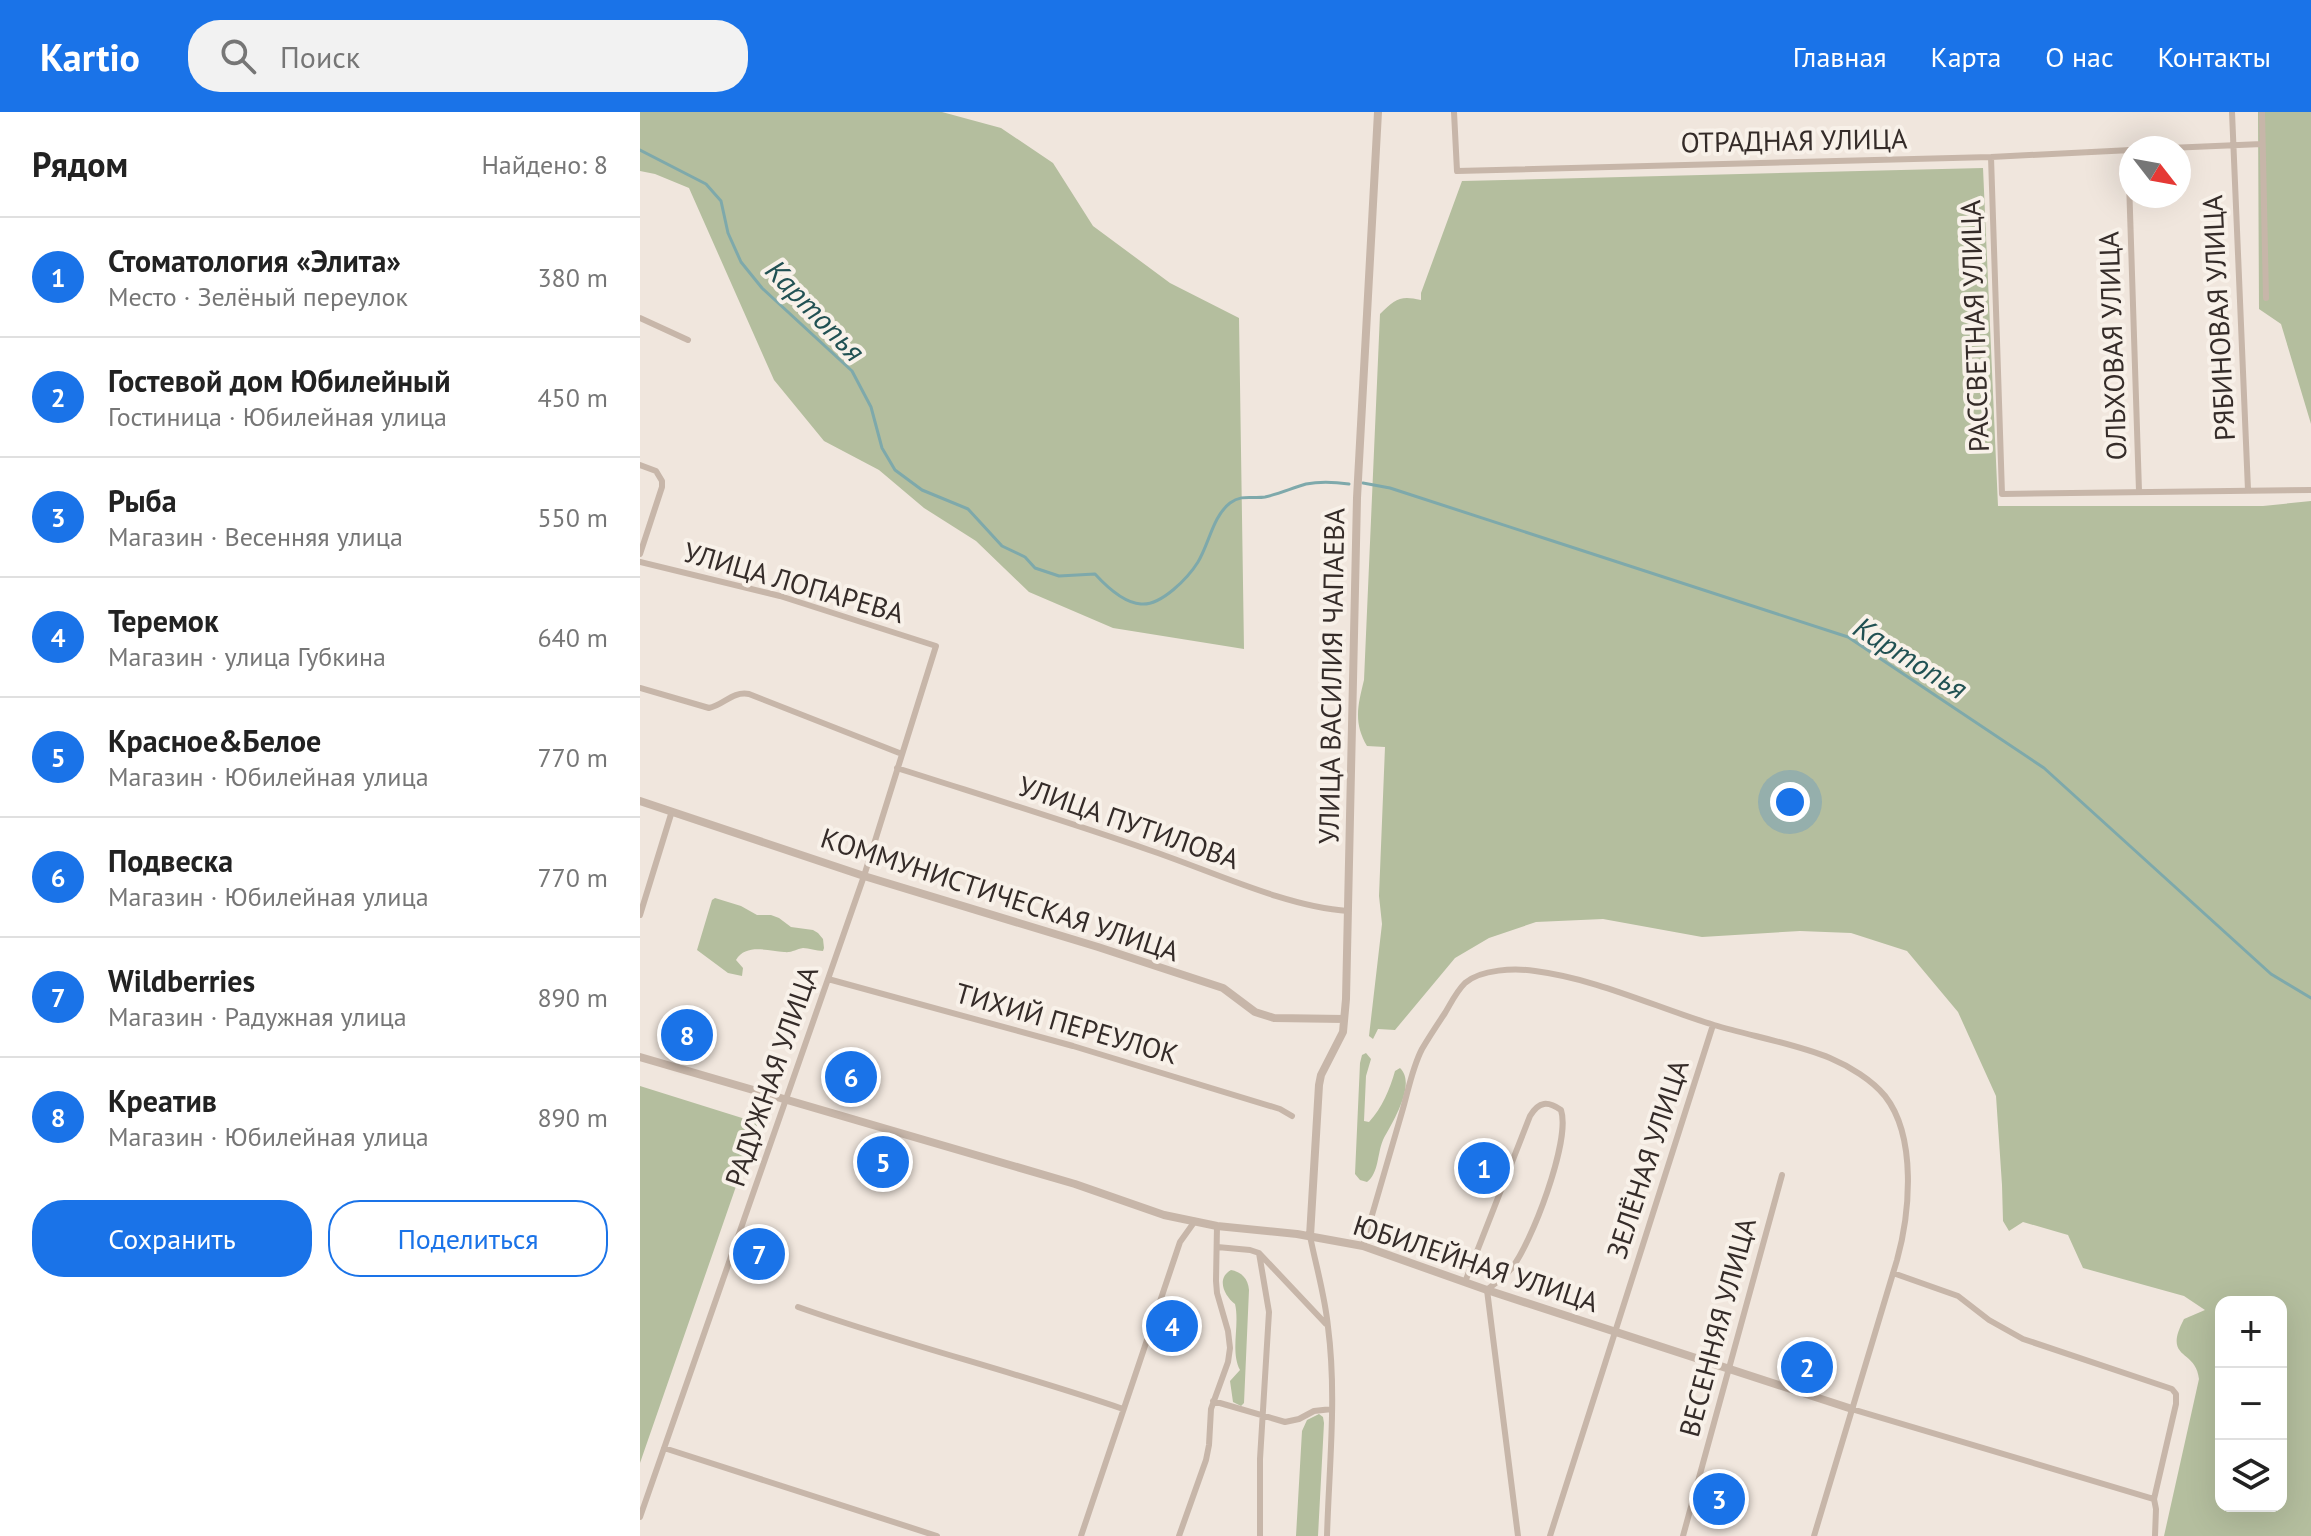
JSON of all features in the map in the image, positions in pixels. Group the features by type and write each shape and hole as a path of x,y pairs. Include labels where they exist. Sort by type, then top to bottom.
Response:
{"street":[{"name":"УЛИЦА ВАСИЛИЯ ЧАПАЕВА","path":"1310,1236 1319,1085 1343,1032 1344,1019 1357,498 1378,112"},
{"name":"ОТРАДНАЯ УЛИЦА","path":"1454,112 1457,171 1991,157 2119,151"},
{"name":"РЯБИНОВАЯ УЛИЦА","path":"2232,112 2248,490"},
{"path":"2262,112 2266,298"},
{"path":"2191,147 2262,144"},
{"name":"РАССВЕТНАЯ УЛИЦА","path":"1991,157 2002,494 2139,491"},
{"name":"ОЛЬХОВАЯ УЛИЦА","path":"2132,208 2139,491"},
{"path":"640,318 688,340"},
{"path":"640,465 656,471 662,487 640,554"},
{"path":"2139,491 2311,490"},
{"name":"УЛИЦА ЛОПАРЕВА","path":"640,562 780,596 936,646"},
{"name":"РАДУЖНАЯ УЛИЦА","path":"640,1517 864,876 936,646"},
{"path":"640,688 709,708 732,696 749,694 902,754"},
{"name":"УЛИЦА ПУТИЛОВА","path":"897,768 1148,849 1273,894 1330,910 1348,911"},
{"name":"КОММУНИСТИЧЕСКАЯ УЛИЦА","path":"640,801 864,876 1223,988 1234,999 1264,1015 1274,1018 1344,1019"},
{"path":"640,915 672,811"},
{"path":"1363,1246 1421,1051 1456,994 1467,981 1479,976 1533,971 1606,988 1713,1025 1830,1058 1852,1069 1885,1096 1902,1135 1908,1178 1907,1221 1814,1536"},
{"name":"ТИХИЙ ПЕРЕУЛОК","path":"828,979 1073,1046 1280,1109 1292,1116"},
{"name":"ЗЕЛЁНАЯ УЛИЦА","path":"1550,1536 1713,1025"},
{"name":"ЮБИЛЕЙНАЯ УЛИЦА","path":"640,1057 1075,1184 1164,1215 1217,1226 1310,1236 1363,1246 1487,1290 1852,1409 2154,1499"},
{"path":"1465,1282 1530,1116 1541,1104 1551,1103 1561,1110 1564,1125 1561,1145 1541,1205 1518,1259 1487,1290 1518,1536"},
{"name":"ВЕСЕННЯЯ УЛИЦА","path":"1683,1536 1782,1175"},
{"path":"1081,1536 1180,1242 1195,1221"},
{"path":"1179,1536 1206,1460 1213,1401 1230,1348 1217,1293 1217,1226"},
{"path":"1310,1236 1328,1327 1332,1409 1327,1536"},
{"path":"1217,1247 1259,1253 1328,1327"},
{"path":"1259,1253 1269,1312 1260,1459 1260,1536"},
{"path":"1893,1273 1958,1296 1989,1320 2023,1339 2172,1389 2176,1394 2176,1404 2154,1499 2155,1536"},
{"path":"798,1307 847,1325 1040,1381 1123,1409"},
{"path":"1213,1401 1285,1422 1314,1411 1332,1409"},
{"path":"664,1448 937,1536"}],"green space":[{"path":"640,112 942,112 1001,128 1053,163 1093,226 1170,283 1239,318 1244,649 1113,628 1029,592 976,541 924,508 879,470 824,441 774,380 689,188 640,171"},
{"path":"2258,112 2311,112 2311,424 2281,324 2259,309"},
{"path":"1983,168 1998,506 2263,506 2311,501 2311,1536 2164,1536 2199,1379 2197,1369 2178,1348 2178,1332 2184,1319 2205,1310 2184,1296 2083,1268 2068,1235 2023,1222 2009,1231 2003,1221 1996,1096 1958,1012 1907,951 1851,933 1800,931 1702,937 1603,919 1536,922 1489,938 1455,958 1395,1030 1378,1029 1373,1039 1369,1036 1382,924 1379,896 1385,747 1367,746 1358,713 1364,680 1380,314 1398,300 1421,300 1462,181"},
{"path":"715,898 757,915 779,918 791,927 813,930 823,939 823,951 803,948 787,952 745,951 736,960 743,968 742,976 728,973 697,950"},
{"path":"1366,1053 1371,1059 1366,1076 1364,1121 1369,1122 1378,1111 1395,1071 1400,1068 1406,1084 1397,1114 1383,1140 1376,1168 1367,1182 1355,1174 1360,1063 1362,1055"},
{"path":"640,1086 758,1123 640,1463"},
{"path":"1231,1270 1244,1277 1249,1290 1244,1403 1241,1406 1233,1402 1230,1381 1240,1370 1236,1355 1235,1304 1225,1292 1223,1282 1226,1273"},
{"path":"1319,1414 1324,1423 1318,1536 1296,1536 1302,1431 1307,1420"}],"waterway":[{"name":"Картопья","path":"640,150 706,184 721,201 728,233 741,262 762,288 852,371 871,407 882,448 895,470 922,490 968,509 1002,546 1025,557 1035,568 1059,576 1095,574 1110,589 1134,603 1157,601 1188,576 1202,555 1219,515 1234,500 1265,497 1312,483 1349,484"},
{"name":"Картопья","path":"1363,483 1390,488 1848,637 2044,768 2271,974 2311,998"}],"place":[{"name":"Креатив","path":"687,1035"},
{"name":"Подвеска","path":"851,1077"},
{"name":"Красное&Белое","path":"883,1162"},
{"name":"Стоматология «Элита»","path":"1484,1168"},
{"name":"Wildberries","path":"759,1254"},
{"name":"Теремок","path":"1172,1326"},
{"name":"Гостевой дом Юбилейный","path":"1807,1367"},
{"name":"Рыба","path":"1719,1499"}]}
